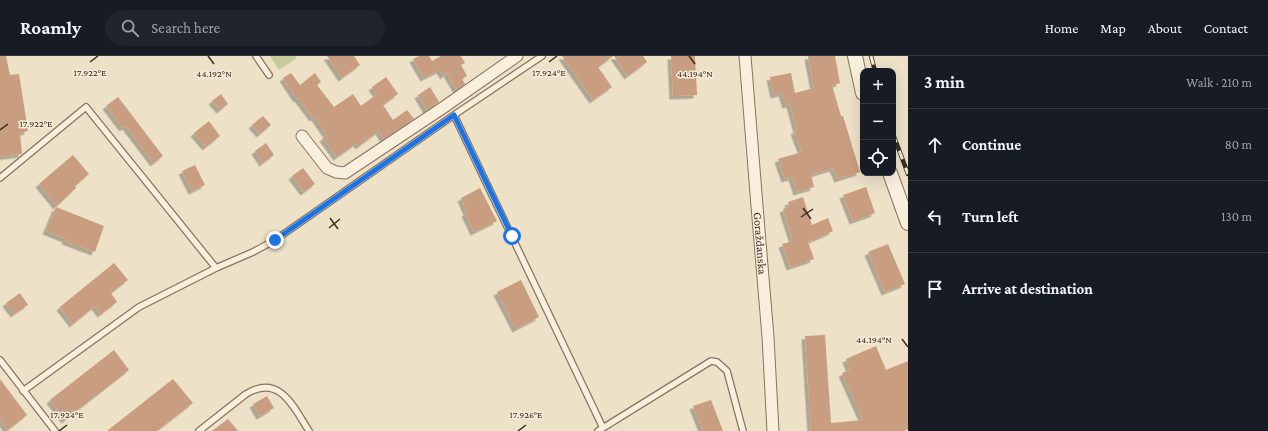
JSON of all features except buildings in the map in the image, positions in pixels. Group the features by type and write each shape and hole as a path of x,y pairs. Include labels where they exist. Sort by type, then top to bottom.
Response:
{"street":[{"path":"302,136 327,168 336,172 345,173 517,56"},
{"name":"Goraždanska","path":"745,56 768,337 773,431"},
{"path":"854,56 860,81"},
{"path":"891,176 908,223"}],"lane":[{"path":"256,56 269,75"},
{"path":"23,390 139,307 275,240 454,115 542,56"},
{"path":"0,178 86,107 216,268"},
{"path":"454,115 603,428"},
{"path":"0,360 55,431"},
{"path":"598,431 711,361 717,362 727,371 743,431"},
{"path":"199,431 246,394 253,390 266,387 274,389 287,397 309,431"}],"green space":[{"path":"270,56 295,56 297,58 279,70"}],"railway":[{"path":"871,56 874,68"},
{"path":"895,140 908,174"}],"route":[{"path":"275,240 454,115 512,236"}]}
